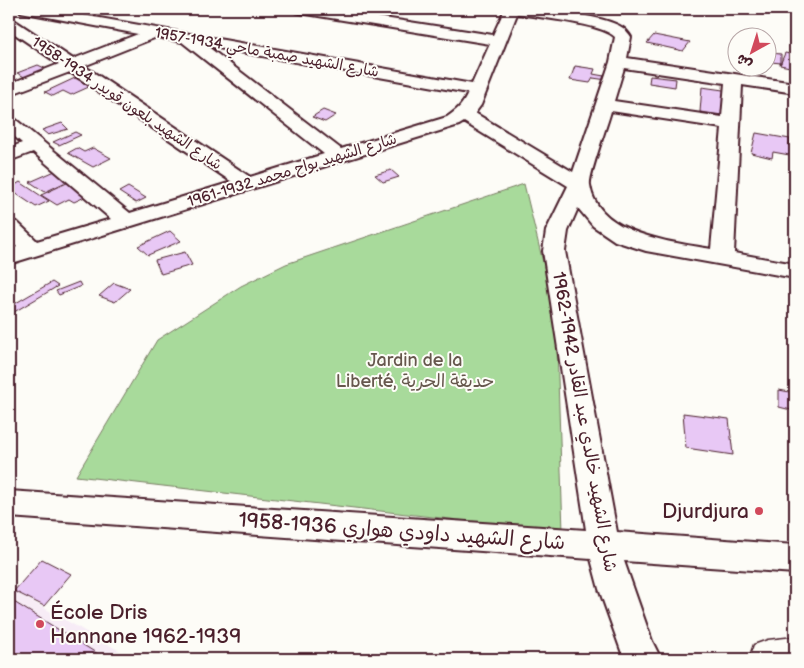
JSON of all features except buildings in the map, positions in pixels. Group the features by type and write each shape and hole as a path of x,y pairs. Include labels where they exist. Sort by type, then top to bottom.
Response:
{"main road":[{"path":"768,659 795,656"}],"street":[{"name":"شارع الشهيد صمبة ماحي 1934-1957","path":"26,9 478,90"},
{"path":"300,9 499,41"},
{"path":"513,9 472,105 464,114 579,184 587,206 601,221 623,236 654,246 795,271"},
{"name":"شارع الشهيد خالدي عبد القادر 1942-1962","path":"513,9 597,23 618,31 623,37 618,62 605,105 579,184 557,231 554,250 604,546 616,589 638,651 643,659"},
{"name":"شارع الشهيد بلعون قويدر 1934-1958","path":"9,23 246,183"},
{"path":"9,90 156,32"},
{"path":"184,37 338,156"},
{"path":"618,62 795,88"},
{"path":"722,258 734,80"},
{"path":"605,105 731,124"},
{"name":"شارع الشهيد بواح محمد 1932-1961","path":"9,257 246,183 438,126 464,114"},
{"path":"9,123 126,220"},
{"path":"9,155 35,145"},
{"path":"9,227 33,250"},
{"name":"شارع الشهيد داودي هواري 1936-1958","path":"9,504 795,559"}],"shaded area":[{"name":"École Dris Hannane 1962-1939","path":"9,588 134,659 9,659"}],"green space":[{"name":"Jardin de la Liberté, حديقة الحرية","path":"524,184 556,316 563,532 76,476 157,340 241,286 286,264"}],"place":[{"name":"Djurdjura","path":"759,511"},
{"name":"École Dris Hannane 1962-1939","path":"40,624"}]}
